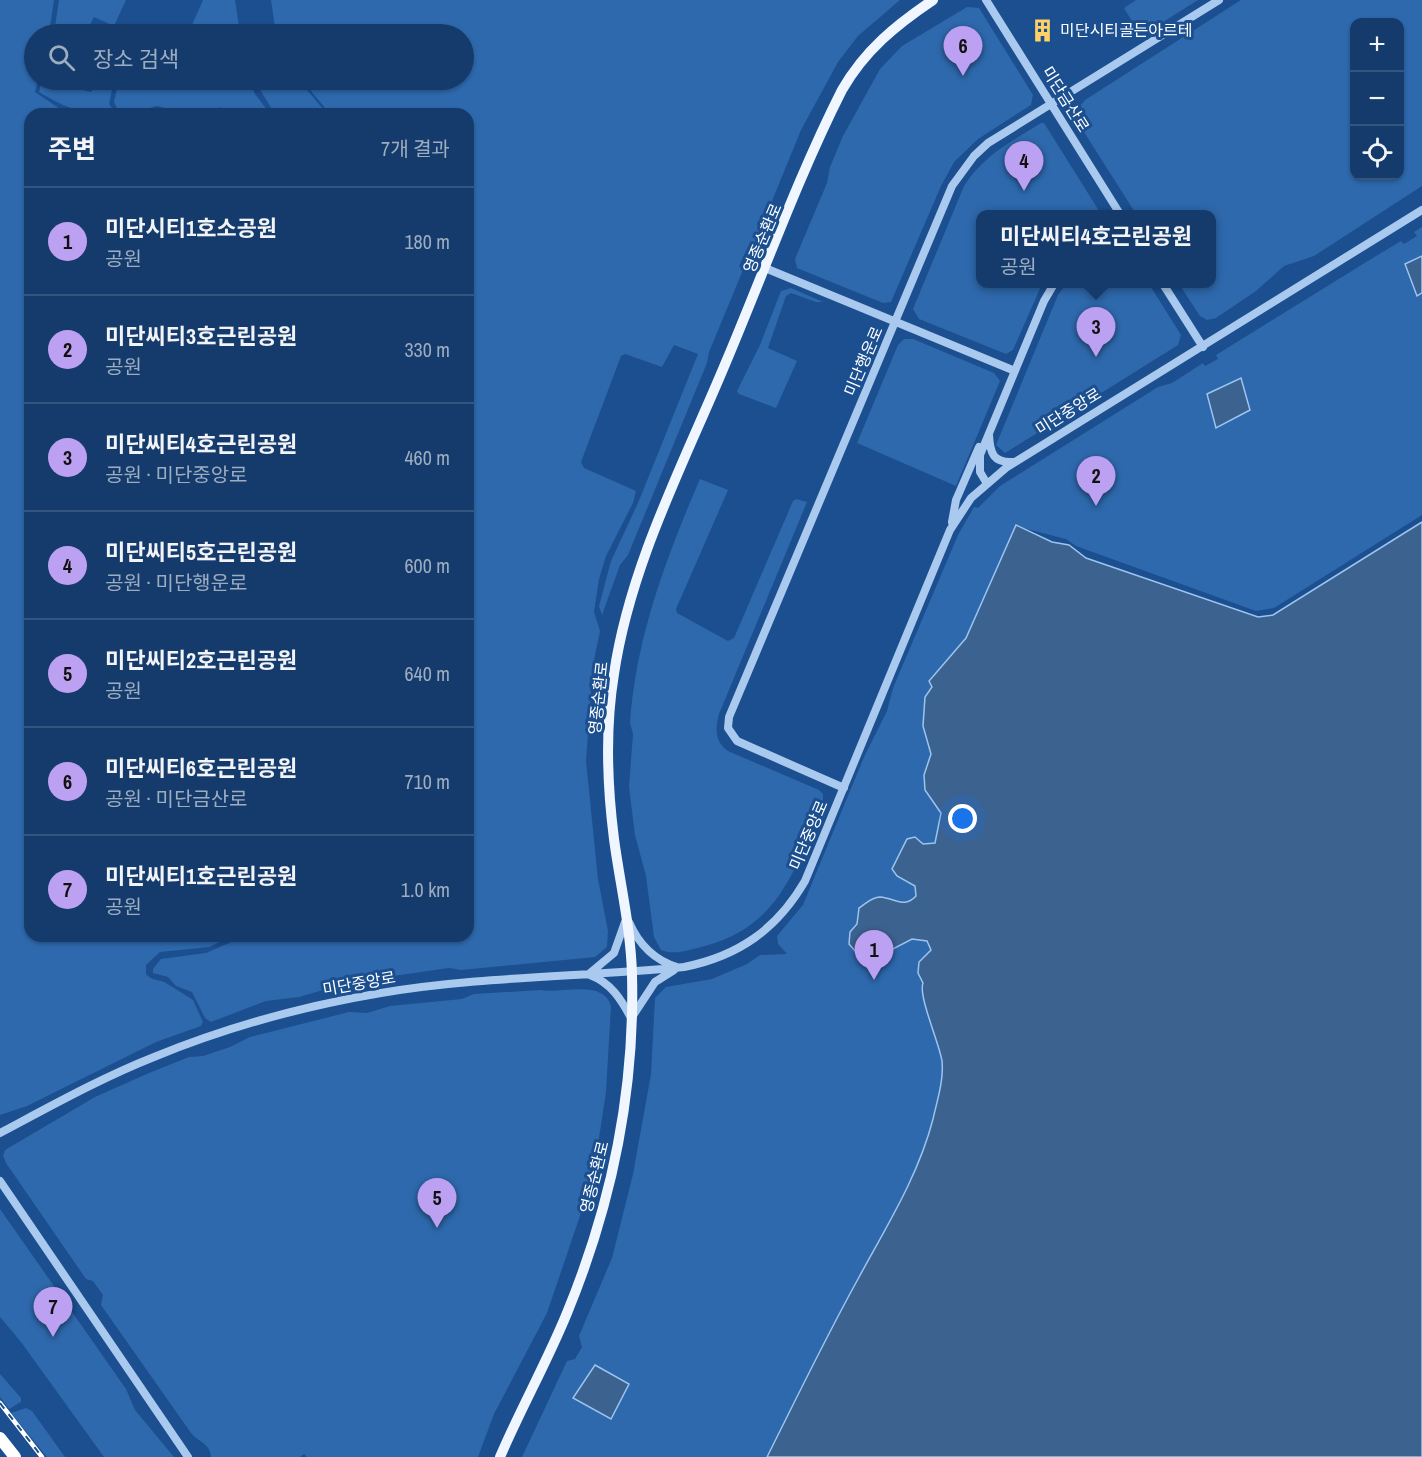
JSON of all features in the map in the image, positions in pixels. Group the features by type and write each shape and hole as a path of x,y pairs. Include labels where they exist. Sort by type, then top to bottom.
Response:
{"highway":[{"path":"0,1438 15,1457"}],"main road":[{"name":"영종순환로","path":"500,1457 566,1316 594,1240 621,1127 631,1018 632,971 627,916 614,841 608,757 609,714 620,639 641,566 833,107 851,74 887,33 933,0"}],"street":[{"name":"미단금산로","path":"986,0 1117,210"},
{"name":"미단행운로","path":"844,788 737,741 729,728 729,717 945,202 961,171 988,143 1219,0"},
{"name":"미단중앙로","path":"0,1133 145,1061 263,1020 327,1004 422,987 681,968 729,954 756,939 781,916 806,881 950,530 971,498 986,482 1016,461 1422,210"},
{"path":"765,268 1015,371"},
{"path":"986,482 980,472 979,461 989,432 1052,288"},
{"path":"1166,288 1203,347"},
{"path":"989,432 990,450 993,457 999,461 1016,461"},
{"path":"950,530 956,500 977,449 989,432"},
{"path":"627,916 633,931 647,950 656,958 681,968"},
{"path":"586,974 602,965 614,952 627,916"},
{"path":"586,974 609,986 631,1018 655,982 681,968"},
{"path":"0,1181 188,1457"}],"shaded area":[{"path":"0,0 54,0 50,24 24,24 24,90 36,90 35,92 59,108 24,108 24,942 220,942 209,947 160,952 146,965 146,974 150,978 164,982 193,1000 203,1022 201,1026 156,1042 27,1106 0,1115"},
{"path":"59,0 126,0 115,24 94,17 90,24 55,24"},
{"path":"203,0 235,0 239,24 192,24"},
{"path":"271,0 900,0 858,36 838,62 801,130 754,245 749,245 739,266 743,270 709,352 707,363 628,555 620,565 602,615 599,606 611,561 638,503 698,354 674,345 662,367 625,354 621,356 581,462 584,468 636,491 633,503 606,556 599,579 594,612 600,631 593,665 586,761 598,879 608,931 607,947 595,957 461,970 449,968 351,982 299,997 266,1001 211,1022 205,1018 192,992 176,986 168,977 153,973 153,969 161,959 206,953 231,942 474,942 474,108 325,108 310,90 474,90 474,24 275,24"},
{"path":"1136,0 1198,0 1141,36 1124,8"},
{"path":"1241,0 1422,0 1422,186 1314,256 1284,266 1256,291 1216,318 1207,320 1200,316 1182,288 1216,288 1216,210 1133,210 1077,121 1076,111 1085,100"},
{"path":"967,7 979,8 1033,95 1031,105 978,139 954,162 941,186 891,302 883,303 797,268 795,259 827,183 830,167 843,136 880,69 902,46"},
{"path":"40,90 91,92 92,90 112,90 109,104 112,108 73,108 58,103 39,92"},
{"path":"117,90 253,90 266,108 165,108 157,106 117,108 114,102"},
{"path":"260,90 307,90 322,108 271,108"},
{"path":"1044,123 1098,210 976,210 976,288 1040,288 1013,350 1006,354 919,319 913,309 964,186 980,166 1009,143"},
{"path":"1422,227 1422,256 1405,264 1417,296 1422,293 1422,515 1274,608 1256,611 1076,546 1066,539 1023,528 1052,542 1069,545 1086,558 1258,617 1273,615 1422,522 1422,1457 522,1457 567,1361 575,1359 582,1347 579,1336 612,1258 633,1174 651,1074 655,998 666,987 712,979 747,964 760,955 787,954 778,944 777,936 803,905 864,757 887,711 893,688 958,535 974,507 978,508 1000,486 1158,387 1172,383 1203,363 1205,366 1218,359 1216,355 1376,256 1401,241 1404,244 1417,236 1414,232"},
{"path":"1422,256 1422,293 1417,296 1405,264"},
{"path":"791,288 823,302 816,302 791,293 786,296 768,348 797,361 776,408 739,394 737,391 760,345 781,291"},
{"path":"1063,288 1152,288 1181,335 1178,345 1005,453 996,445 1058,295"},
{"path":"904,339 913,339 994,373 1000,381 956,486 857,443 898,345"},
{"path":"1241,378 1250,410 1216,428 1207,394"},
{"path":"700,479 728,490 676,609 677,613 728,641 734,638 793,501 796,499 807,502 719,714 717,730 718,739 728,751 819,790 823,794 823,800 794,869 783,890 769,908 752,924 731,937 705,946 666,952 661,950 654,937 646,876 635,835 629,787 633,734 630,723 633,691 654,598"},
{"path":"1422,522 1422,1457 767,1457 834,1323 910,1181 933,1119 941,1083 942,1061 923,998 923,983 918,973 919,962 931,950 927,941 912,939 891,950 877,947 866,954 856,952 849,944 850,932 857,924 859,908 871,899 880,897 907,902 916,896 915,886 897,876 892,869 907,839 915,837 923,844 935,843 941,813 925,790 924,775 931,754 923,726 925,697 932,687 929,681 966,638 1016,525 1052,542 1069,545 1086,558 1258,617 1273,615"},
{"path":"591,990 607,998 611,1006 606,1092 597,1151 585,1201 547,1313 494,1414 478,1457 307,1457 304,1454 300,1457 211,1457 206,1446 191,1433 101,1305 103,1295 93,1281 86,1279 6,1163 3,1156 5,1150 95,1097 189,1057 203,1056 250,1037 349,1012 367,1013 390,1006 462,999 474,994"},
{"path":"0,1209 126,1389 135,1410 174,1457 104,1457 21,1342 0,1317"},
{"path":"595,1365 629,1384 611,1419 573,1398"},
{"path":"0,1374 21,1398 21,1402 9,1409 0,1397"},
{"path":"26,1408 32,1411 65,1457 47,1457 11,1413"}],"railway":[{"path":"0,1403 42,1457"}],"place":[{"name":"미단시티골든아르테","path":"1042,30"},
{"name":"미단씨티6호근린공원","path":"963,76"},
{"name":"미단씨티5호근린공원","path":"1024,191"},
{"name":"미단씨티4호근린공원","path":"1096,357"},
{"name":"미단씨티3호근린공원","path":"1096,506"},
{"name":"미단시티1호소공원","path":"874,980"},
{"name":"미단씨티2호근린공원","path":"437,1228"},
{"name":"미단씨티1호근린공원","path":"53,1337"}]}
